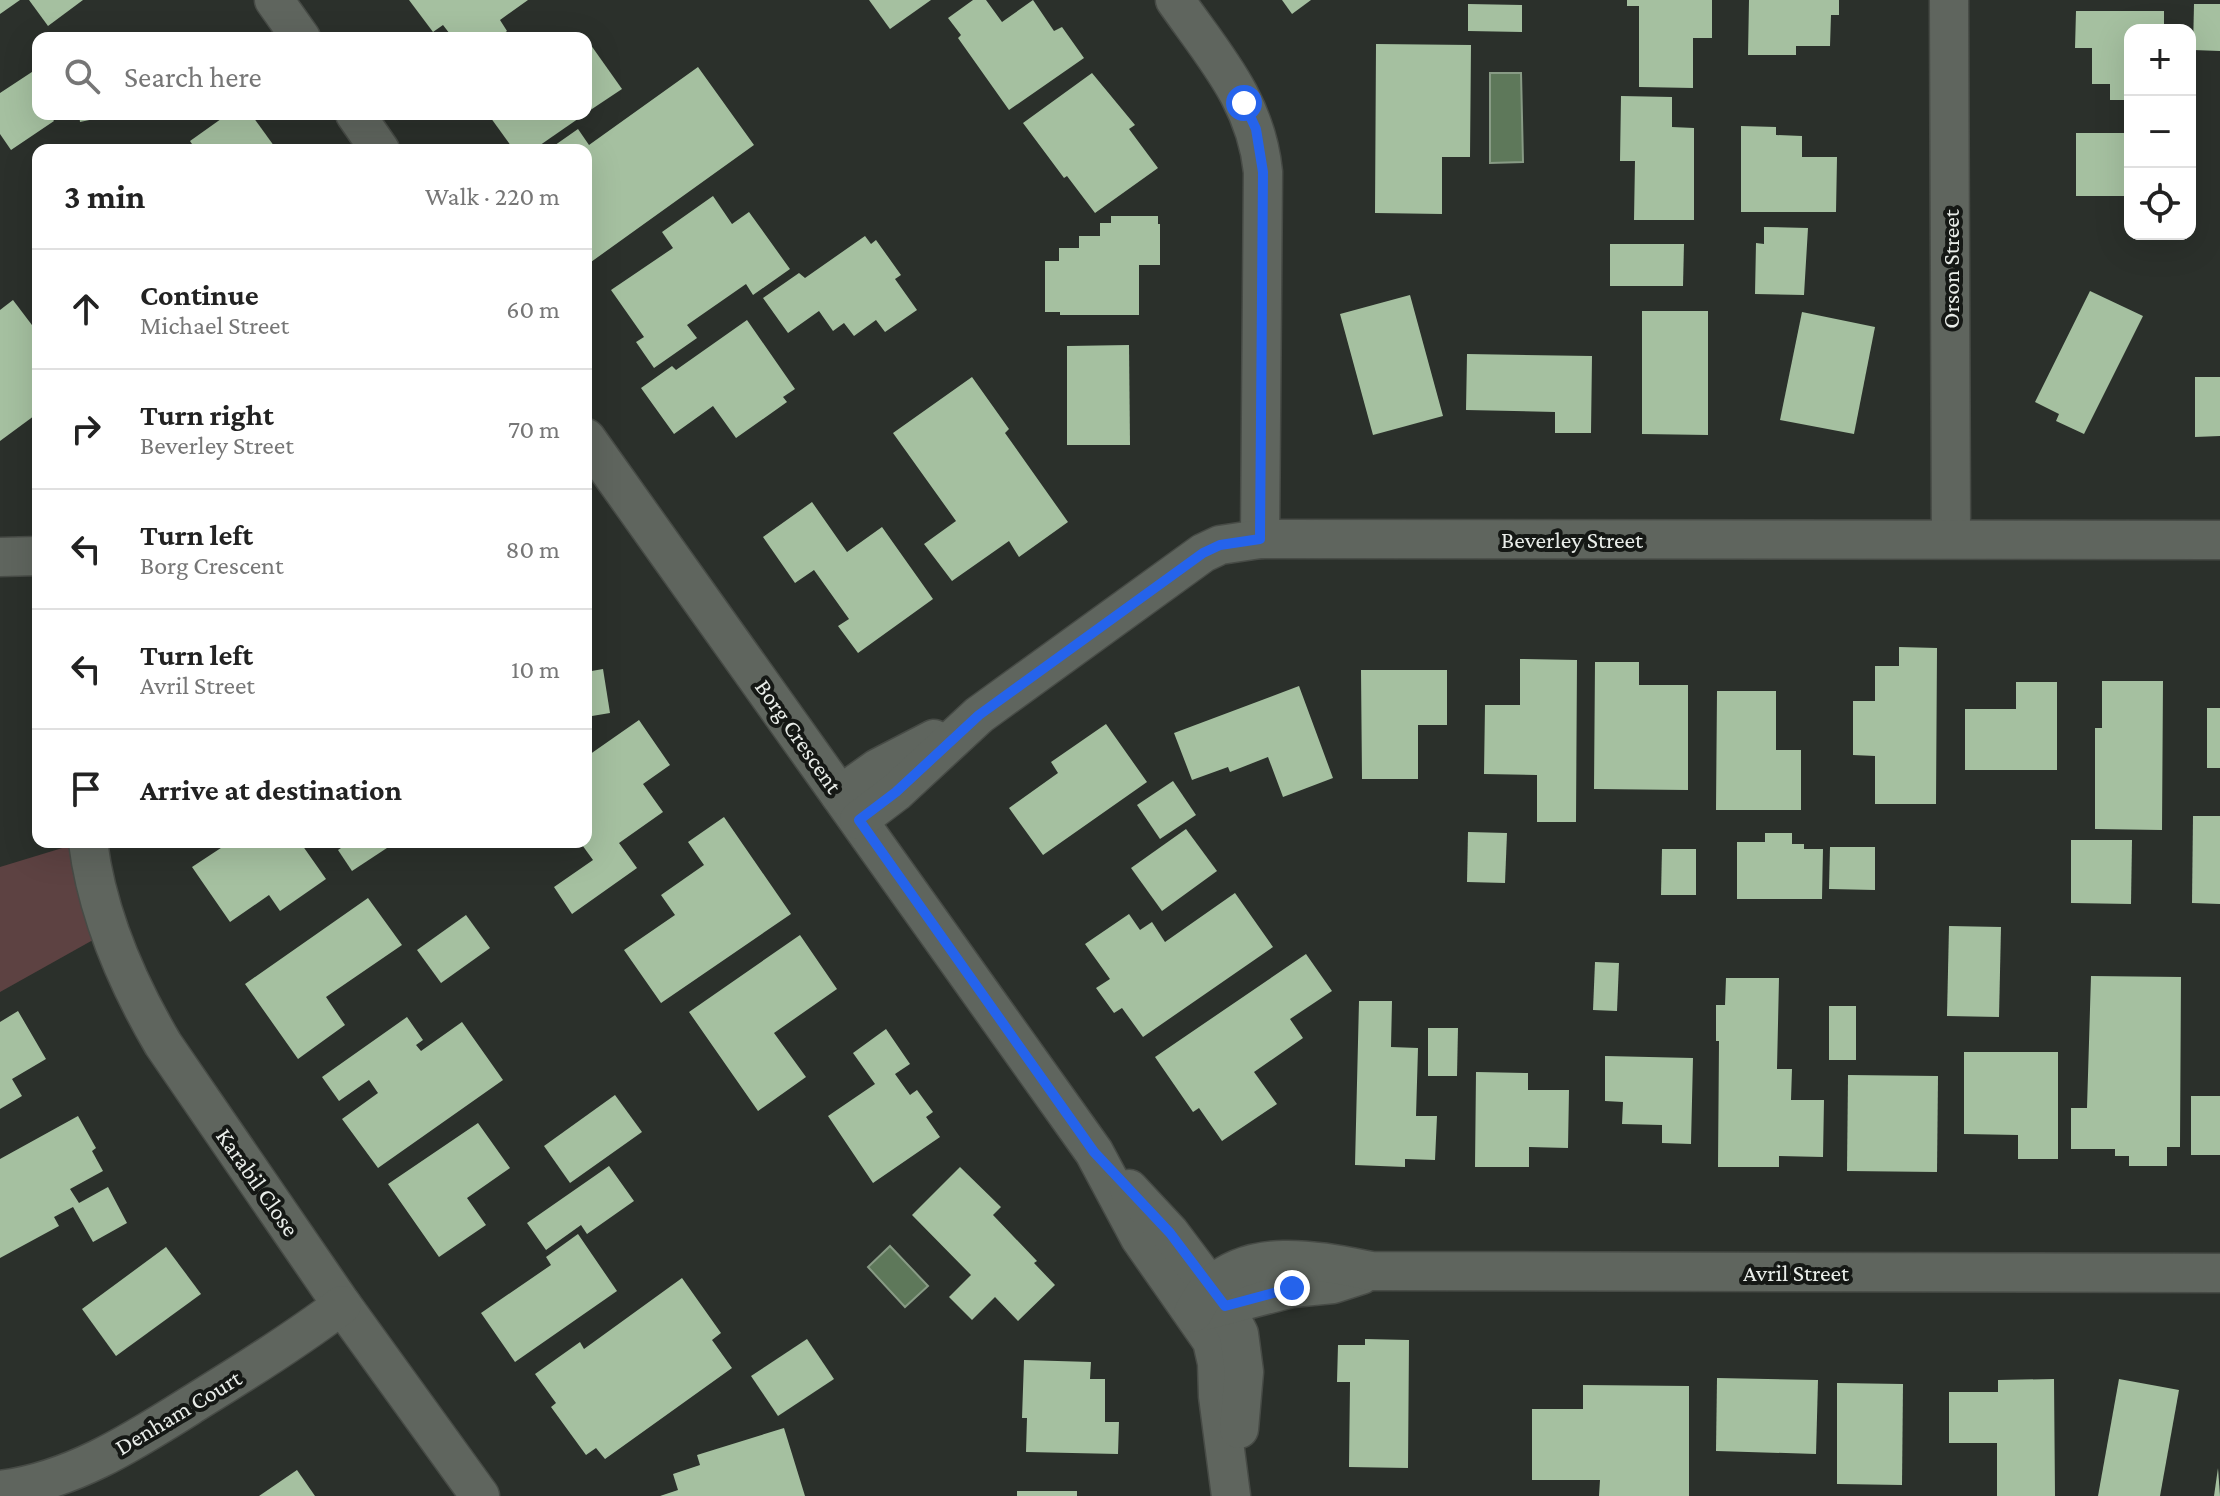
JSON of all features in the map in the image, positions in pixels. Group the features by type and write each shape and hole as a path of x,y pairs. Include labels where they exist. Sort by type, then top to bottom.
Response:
{"street":[{"path":"274,0 297,32"},
{"path":"1175,0 1237,89 1260,145 1263,172 1260,539"},
{"name":"Orson Street","path":"1949,0 1951,539"},
{"path":"359,120 376,144"},
{"name":"Borg Crescent","path":"592,446 1094,1152 1140,1238 1209,1302 1232,1496"},
{"name":"Beverley Street","path":"850,808 878,768 979,715 1203,553 1220,545 1260,539 2220,540"},
{"path":"0,557 32,556"},
{"name":"Karabil Close","path":"89,848 103,913 142,1008 163,1044 342,1305 480,1496"},
{"name":"Avril Street","path":"1209,1302 1333,1284 1371,1271 2220,1273"},
{"name":"Denham Court","path":"0,1490 28,1487 99,1460 305,1333 342,1305"}],"shaded area":[{"path":"1490,73 1521,73 1523,162 1490,163"},
{"path":"62,848 84,848 109,931 0,992 0,867"},
{"path":"890,1246 928,1286 905,1307 868,1267"}],"building":[{"path":"0,0 20,0 0,14"},
{"path":"29,0 83,0 48,26"},
{"path":"409,0 528,0 500,20 506,32 448,32 443,25 433,32"},
{"path":"869,0 931,0 890,29"},
{"path":"973,0 986,0 1002,22 1033,0 1054,31 1062,27 1084,58 1009,110 958,38 961,35 948,18"},
{"path":"1282,0 1311,0 1292,14"},
{"path":"1627,0 1712,0 1712,38 1693,38 1693,88 1639,87 1639,6 1627,6"},
{"path":"1749,0 1839,0 1839,15 1831,15 1830,46 1796,46 1796,55 1748,55"},
{"path":"1468,4 1522,5 1522,32 1468,31"},
{"path":"2194,4 2220,4 2220,51 2196,50 2196,24 2194,24"},
{"path":"2076,11 2164,11 2164,24 2124,24 2124,100 2110,100 2110,84 2092,84 2092,48 2075,48"},
{"path":"1376,44 1471,45 1470,157 1442,157 1442,214 1375,213"},
{"path":"592,47 622,89 592,109"},
{"path":"698,67 754,145 592,261 590,144"},
{"path":"32,72 32,120 54,121 11,150 0,134 0,93"},
{"path":"1092,73 1135,125 1129,129 1158,168 1095,213 1023,123"},
{"path":"1621,96 1672,97 1672,127 1694,128 1694,220 1634,220 1635,161 1620,161"},
{"path":"220,120 255,120 273,144 192,144 190,141"},
{"path":"492,120 576,120 542,144 510,144"},
{"path":"1741,126 1776,127 1776,135 1802,136 1802,157 1837,157 1836,212 1741,212"},
{"path":"578,129 588,144 557,144"},
{"path":"2076,133 2124,133 2124,196 2076,196"},
{"path":"713,196 732,224 749,212 790,269 753,295 746,284 687,325 697,338 654,368 636,342 644,337 611,290 673,248 662,232"},
{"path":"1111,216 1158,216 1160,265 1139,265 1139,315 1060,315 1060,312 1045,312 1045,261 1059,261 1059,248 1079,248 1079,236 1100,236 1100,223 1111,223"},
{"path":"1764,227 1808,228 1804,295 1755,294 1756,243 1764,244"},
{"path":"865,236 871,244 876,240 901,275 895,279 917,310 885,332 876,320 854,336 844,323 833,331 819,311 788,333 763,298 799,273 805,278"},
{"path":"1610,244 1684,244 1683,286 1610,286"},
{"path":"2090,291 2143,316 2084,434 2056,421 2059,414 2035,402"},
{"path":"1410,295 1443,416 1373,435 1340,314"},
{"path":"13,300 32,325 32,417 0,441 0,310"},
{"path":"1642,311 1708,311 1708,435 1642,434"},
{"path":"1802,312 1875,327 1854,434 1780,420"},
{"path":"747,320 795,389 783,397 787,402 736,438 713,406 674,434 641,388 672,366 676,370"},
{"path":"1129,345 1130,445 1067,445 1067,346"},
{"path":"1467,354 1592,356 1591,433 1555,433 1555,412 1466,410"},
{"path":"972,377 1009,429 1005,433 1068,522 1019,557 1009,541 952,581 924,544 956,521 893,433"},
{"path":"2195,377 2220,377 2220,436 2195,437"},
{"path":"812,502 847,552 882,527 933,599 858,653 838,626 849,619 814,570 795,583 763,537"},
{"path":"1899,647 1937,648 1936,804 1875,804 1875,756 1853,755 1853,701 1875,701 1875,666 1899,666"},
{"path":"1520,659 1577,660 1576,822 1537,822 1537,775 1484,774 1485,705 1520,705"},
{"path":"1595,662 1639,662 1639,685 1688,685 1688,790 1594,789"},
{"path":"603,669 610,713 592,716 592,671"},
{"path":"1361,670 1447,670 1447,725 1418,725 1418,779 1362,779"},
{"path":"2102,681 2163,681 2162,830 2095,829 2095,728 2102,728"},
{"path":"2016,682 2057,682 2057,770 1965,770 1965,709 2016,709"},
{"path":"1299,686 1333,778 1283,797 1268,757 1230,772 1228,767 1192,780 1174,733"},
{"path":"1717,691 1776,691 1776,750 1801,750 1801,810 1716,810"},
{"path":"2207,708 2220,708 2220,768 2207,768"},
{"path":"639,720 670,765 643,784 663,812 619,843 637,868 572,914 554,887 593,860 584,848 592,848 592,753"},
{"path":"1106,724 1147,782 1043,855 1009,808 1058,773 1051,762"},
{"path":"1173,781 1196,815 1160,839 1137,805"},
{"path":"2193,816 2220,816 2220,904 2192,903"},
{"path":"724,817 791,914 661,1003 624,950 675,915 661,895 704,865 688,842"},
{"path":"1186,829 1217,871 1162,911 1131,868"},
{"path":"1468,832 1507,833 1505,883 1467,882"},
{"path":"1765,833 1792,833 1792,844 1804,844 1804,849 1823,849 1822,899 1737,899 1737,842 1765,842"},
{"path":"2071,840 2132,840 2131,904 2071,903"},
{"path":"1830,847 1875,847 1875,890 1829,889"},
{"path":"221,848 304,848 326,879 280,911 269,895 230,922 192,867"},
{"path":"341,848 387,848 352,871 338,850"},
{"path":"1662,849 1696,849 1696,895 1661,895"},
{"path":"1235,893 1273,947 1143,1037 1122,1008 1114,1013 1096,988 1110,979 1085,944 1129,914 1140,930 1152,922 1165,942"},
{"path":"368,898 402,945 326,997 345,1025 298,1059 245,984"},
{"path":"466,915 490,948 441,983 417,950"},
{"path":"1949,926 2001,927 1999,1017 1947,1016"},
{"path":"800,935 837,989 774,1033 806,1077 758,1111 689,1012"},
{"path":"1306,954 1332,991 1290,1019 1303,1038 1254,1072 1277,1104 1222,1141 1199,1108 1193,1112 1155,1057"},
{"path":"1595,962 1619,963 1617,1011 1593,1010"},
{"path":"2091,976 2181,977 2180,1147 2167,1147 2167,1166 2129,1166 2129,1156 2115,1156 2115,1149 2071,1149 2071,1108 2087,1108"},
{"path":"1726,978 1779,978 1777,1069 1792,1069 1791,1100 1824,1100 1823,1157 1779,1156 1779,1167 1718,1167 1719,1041 1716,1041 1716,1005 1725,1005"},
{"path":"1359,1001 1392,1001 1391,1047 1418,1048 1416,1116 1437,1116 1435,1160 1405,1159 1405,1167 1355,1165"},
{"path":"1829,1006 1856,1006 1856,1060 1829,1060"},
{"path":"18,1011 46,1059 12,1079 22,1096 0,1109 0,1022"},
{"path":"407,1017 423,1040 416,1045 421,1051 462,1022 503,1080 378,1168 342,1119 378,1093 369,1080 339,1101 322,1077"},
{"path":"1428,1028 1458,1028 1457,1076 1428,1076"},
{"path":"886,1029 910,1064 895,1074 910,1095 917,1090 933,1112 926,1117 940,1137 873,1183 828,1116 875,1084 853,1053"},
{"path":"1964,1052 2058,1052 2058,1159 2018,1159 2018,1135 1964,1134"},
{"path":"1605,1056 1693,1058 1691,1144 1662,1143 1662,1125 1622,1124 1623,1102 1605,1101"},
{"path":"1476,1072 1528,1073 1528,1090 1569,1090 1568,1148 1529,1147 1529,1167 1475,1167"},
{"path":"1848,1075 1938,1076 1937,1172 1847,1171"},
{"path":"615,1095 642,1132 570,1183 544,1146"},
{"path":"2191,1096 2220,1096 2220,1155 2191,1155"},
{"path":"78,1116 96,1148 92,1151 103,1171 70,1189 79,1203 108,1187 127,1223 93,1242 73,1207 54,1217 59,1226 0,1258 0,1159"},
{"path":"478,1123 510,1168 467,1198 486,1225 439,1257 388,1184"},
{"path":"609,1166 634,1201 587,1234 581,1225 546,1250 527,1223"},
{"path":"960,1167 1001,1207 993,1215 1037,1261 1034,1263 1055,1285 1018,1321 995,1297 972,1320 949,1297 971,1275 912,1215"},
{"path":"578,1234 617,1291 515,1362 481,1313 551,1265 546,1257"},
{"path":"166,1247 201,1294 116,1356 82,1309"},
{"path":"682,1278 721,1333 712,1340 732,1368 605,1459 596,1448 586,1455 551,1407 556,1403 535,1374 580,1342 584,1349"},
{"path":"807,1339 834,1379 778,1416 751,1376"},
{"path":"1365,1339 1409,1340 1408,1468 1349,1467 1350,1382 1337,1382 1338,1345 1365,1345"},
{"path":"1024,1360 1091,1362 1090,1379 1105,1379 1105,1422 1119,1422 1118,1454 1026,1452 1027,1418 1022,1418"},
{"path":"1717,1378 1818,1380 1816,1454 1716,1451"},
{"path":"2054,1379 2055,1496 1997,1496 1997,1443 1949,1443 1949,1392 1998,1392 1998,1380"},
{"path":"2119,1379 2179,1390 2160,1496 2098,1496"},
{"path":"1837,1383 1903,1384 1902,1485 1837,1484"},
{"path":"1583,1385 1689,1386 1689,1496 1599,1496 1600,1480 1532,1480 1532,1409 1583,1409"},
{"path":"784,1428 805,1496 660,1496 678,1490 673,1474 700,1465 697,1455"},
{"path":"2218,1468 2220,1496 2214,1496"},
{"path":"297,1470 315,1496 259,1496"},
{"path":"1017,1491 1077,1491 1077,1496 1017,1496"}],"route":[{"path":"1244,103 1256,129 1263,172 1260,539 1220,545 1203,553 979,715 896,792 859,820 1094,1152 1170,1233 1225,1306 1292,1288"}]}
